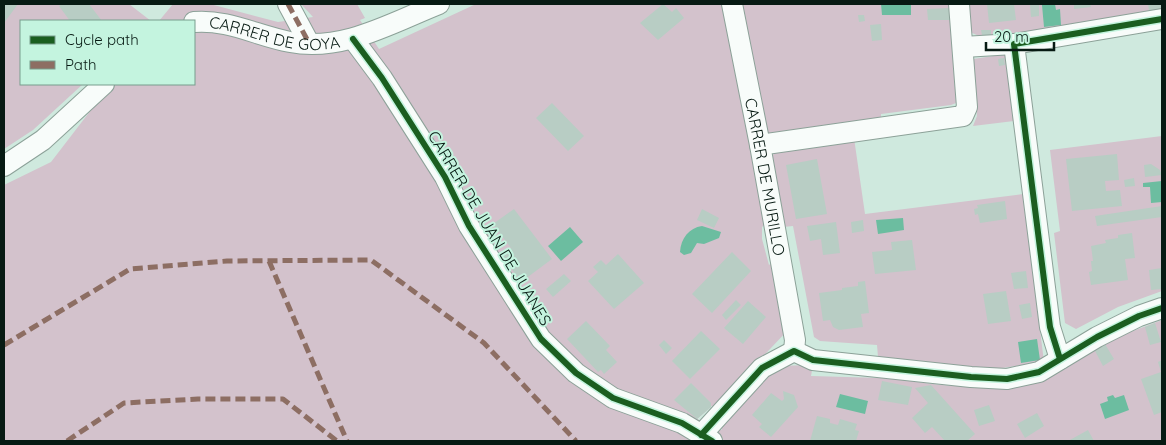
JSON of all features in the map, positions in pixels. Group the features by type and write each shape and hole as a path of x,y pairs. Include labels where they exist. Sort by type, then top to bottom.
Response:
{"street":[{"path":"288,4 309,43"},
{"name":"CARRER DE GOYA","path":"195,22 235,26 291,42 333,44 353,39 438,4"},
{"name":"CARRER DE MURILLO","path":"732,4 760,145 795,340 794,351"},
{"path":"760,145 963,116 966,107 959,4"},
{"path":"962,47 1014,44 1162,19"},
{"name":"CARRER DE JUAN DE JUANES","path":"353,39 382,78 446,177 470,226 541,339 576,373 613,398 682,423 706,438"},
{"path":"1014,44 1050,327 1060,359"},
{"path":"4,166 42,140 103,85"},
{"path":"706,438 762,368 794,351 813,360 971,378 1007,378 1039,372 1097,337 1139,316 1162,308"}],"shaded area":[{"path":"4,4 129,4 150,20 20,20 20,85 82,85 33,130 4,149"},
{"path":"173,4 210,4 278,22 313,17 301,4 357,4 365,18 360,20 379,49 476,4 724,4 728,40 731,41 768,222 762,227 762,239 769,265 775,260 788,330 714,408 710,405 711,407 697,419 722,430 721,426 775,366 813,365 811,376 882,378 884,371 897,377 915,381 959,386 1023,383 1046,377 1117,337 1162,320 1162,441 4,441 4,185 51,162 110,85 195,85 195,20 160,20"},
{"path":"739,4 949,4 956,103 881,114 881,120 766,136"},
{"path":"881,4 911,4 911,15 882,15"},
{"path":"965,4 1162,4 1162,14 1041,34 979,36 970,32"},
{"path":"1055,4 1056,10 1060,9 1061,25 1044,27 1042,5"},
{"path":"1007,54 1014,121 973,126 977,116 973,59"},
{"path":"1162,136 1162,291 1118,307 1076,329 1065,323 1054,233 1060,231 1050,150"},
{"path":"854,138 865,214 1023,194 1044,362 981,371 878,357 877,345 820,341 814,337 793,226 783,227 771,158 777,149"},
{"path":"1162,181 1162,202 1151,203 1150,187 1143,187 1143,183"},
{"path":"903,218 904,230 878,234 876,220"},
{"path":"702,226 721,232 719,238 704,244 697,243 691,253 684,255 680,252 686,234"},
{"path":"570,227 583,242 561,261 548,246"},
{"path":"1037,339 1040,360 1021,363 1018,342"},
{"path":"840,394 868,401 865,414 836,407"},
{"path":"1113,395 1115,398 1124,395 1129,410 1105,419 1100,404 1108,401 1107,397"}],"building":[{"path":"4,4 18,4 4,23"},
{"path":"62,4 89,4 101,20 69,20 59,6"},
{"path":"663,4 672,12 676,8 684,18 658,40 640,23"},
{"path":"987,4 1014,4 1016,20 989,23"},
{"path":"1030,4 1039,4 1039,16 1031,17"},
{"path":"1074,4 1090,4 1091,7 1074,9"},
{"path":"1148,4 1162,4 1162,14 1150,16"},
{"path":"950,8 950,20 928,20 927,9"},
{"path":"858,15 864,15 865,21 859,22"},
{"path":"881,24 882,40 872,41 870,25"},
{"path":"981,30 991,30 991,35 982,35"},
{"path":"1004,58 1005,65 999,66 998,59"},
{"path":"552,103 584,136 568,151 536,118"},
{"path":"1117,154 1119,180 1105,181 1106,191 1120,190 1122,206 1072,211 1066,159"},
{"path":"817,159 827,214 796,219 786,165"},
{"path":"1151,164 1160,170 1162,175 1145,177 1144,165"},
{"path":"1134,178 1135,186 1125,187 1124,180"},
{"path":"1005,201 1007,219 980,223 978,214 975,215 974,209 978,208 977,205"},
{"path":"1162,206 1162,217 1097,226 1095,216"},
{"path":"514,209 552,259 521,282 501,254 511,248 493,224"},
{"path":"702,209 719,218 714,228 697,220"},
{"path":"863,220 864,231 852,233 851,222"},
{"path":"836,222 840,253 823,255 821,239 810,241 807,226"},
{"path":"1132,233 1135,258 1125,259 1128,280 1091,285 1089,272 1092,271 1091,261 1093,261 1091,246 1106,243 1105,240 1118,238 1118,235"},
{"path":"912,240 916,270 875,274 872,252 892,250 891,242"},
{"path":"732,252 751,271 712,313 692,294"},
{"path":"618,254 644,283 614,309 588,281 598,272 593,267 601,260 606,265"},
{"path":"1162,268 1162,289 1151,290 1149,270"},
{"path":"1026,271 1028,288 1014,289 1011,273"},
{"path":"564,274 571,281 553,297 546,289"},
{"path":"865,281 869,313 861,314 863,327 839,330 833,327 830,320 823,321 819,293 858,286 858,282"},
{"path":"1006,291 1011,321 988,324 983,294"},
{"path":"736,300 741,305 726,320 722,315"},
{"path":"748,301 766,317 743,344 724,328"},
{"path":"1030,303 1032,317 1022,319 1019,305"},
{"path":"586,321 610,346 606,350 617,362 604,374 601,370 598,372 567,339"},
{"path":"1155,323 1161,342 1150,345 1145,327"},
{"path":"701,331 720,349 690,379 672,361"},
{"path":"664,340 672,348 666,354 659,345"},
{"path":"1105,344 1114,359 1103,366 1094,349"},
{"path":"1162,360 1162,412 1154,415 1141,379 1161,372 1158,362"},
{"path":"882,381 912,387 908,405 878,400"},
{"path":"691,383 711,403 711,407 697,419 674,400"},
{"path":"931,385 975,434 967,441 945,441 932,427 925,433 912,418 928,403 915,388"},
{"path":"783,391 794,395 798,407 771,437 759,427 762,424 752,415 771,393 782,401 784,399"},
{"path":"989,405 995,421 979,426 974,410"},
{"path":"1037,413 1044,426 1025,438 1017,424"},
{"path":"817,416 830,419 830,423 838,425 840,419 857,424 855,430 859,431 856,441 810,441"},
{"path":"1088,430 1094,441 1068,441"}],"marked path":[{"path":"288,4 309,43"},
{"path":"4,345 130,269 227,261 371,260 484,343 576,441"},
{"path":"269,261 347,441"},
{"path":"67,441 124,403 198,399 283,399 337,441"}],"cycle path":[{"path":"1060,359 1050,327 1014,44 1162,19"},
{"path":"353,39 382,78 445,177 469,226 541,339 576,373 613,398 682,423 712,441"},
{"path":"701,435 762,368 794,351 813,360 971,377 1007,379 1039,372 1097,337 1139,316 1162,308"}]}
